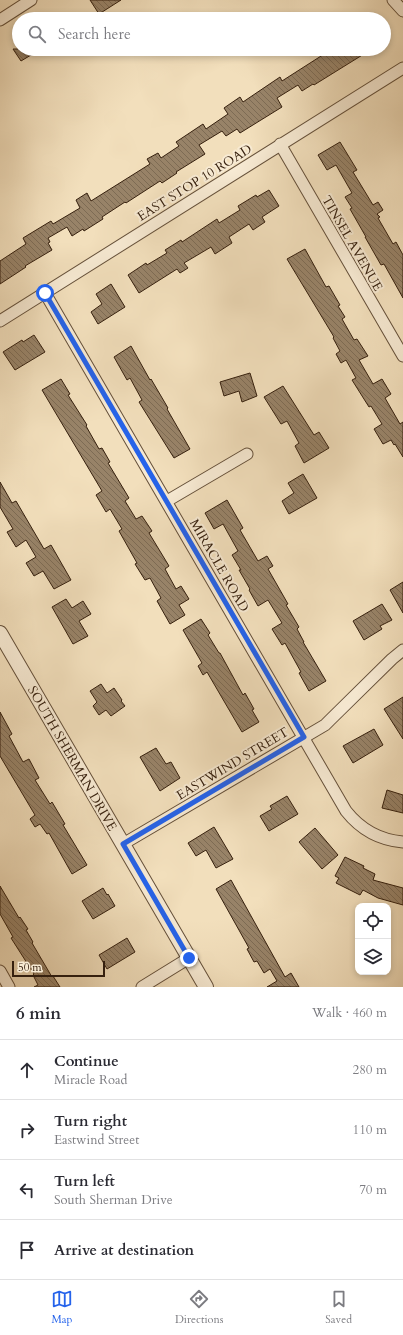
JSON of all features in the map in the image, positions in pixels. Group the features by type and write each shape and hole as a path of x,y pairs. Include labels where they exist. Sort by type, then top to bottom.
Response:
{"street":[{"path":"12,12 31,0"},
{"path":"393,0 403,11"},
{"path":"0,20 12,12"},
{"name":"EAST STOP 10 ROAD","path":"0,321 403,68"},
{"name":"TINSEL AVENUE","path":"280,144 403,356"},
{"name":"MIRACLE ROAD","path":"45,293 346,811 363,828 371,833 384,839 403,842"},
{"path":"167,501 247,454"},
{"name":"SOUTH SHERMAN DRIVE","path":"0,633 206,987"},
{"name":"EASTWIND STREET","path":"123,844 304,737 330,720 403,650"},
{"path":"142,987 189,958"},
{"path":"0,971 9,987"}],"building":[{"path":"90,0 121,0 102,12 98,12"},
{"path":"18,56 29,56 21,61"},
{"path":"321,56 361,56 314,85 313,84 302,91 298,85 277,98 282,107 240,133 237,129 226,136 222,131 199,145 205,154 176,172 177,173 162,183 160,181 126,203 125,202 84,231 83,229 72,236 67,227 48,238 50,242 48,243 52,250 25,266 26,267 0,284 0,261 26,244 23,238 51,221 53,224 80,208 76,200 87,193 91,201 150,164 147,159 158,153 161,158 179,146 176,142 203,124 206,129 228,114 224,108 240,97 243,102 280,77 282,81"},
{"path":"340,142 357,170 353,172 373,205 378,202 383,210 377,214 380,217 378,218 393,244 396,242 403,255 403,298 384,264 381,265 350,209 352,208 345,197 352,193 336,165 327,170 318,155"},
{"path":"269,190 279,206 262,217 265,222 253,230 249,224 229,237 232,243 215,254 211,247 184,263 188,268 180,273 177,269 139,293 128,275 146,263 147,265 167,253 165,250 181,240 182,242 217,219 219,223 240,210 238,206 256,195 257,197"},
{"path":"305,249 326,287 329,286 340,305 338,306 345,317 342,319 354,340 357,339 368,356 359,360 373,384 382,379 391,394 385,398 400,424 403,422 403,457 391,440 383,444 374,429 382,424 352,380 356,378 346,360 341,363 336,354 340,351 333,338 334,337 287,259"},
{"path":"111,284 125,307 98,324 91,312 102,304 96,294"},
{"path":"34,335 45,352 15,370 3,352 22,340 23,342"},
{"path":"131,346 168,408 167,409 190,449 174,458 139,402 142,400 130,378 127,380 114,357"},
{"path":"250,373 257,396 242,402 239,391 224,396 220,382"},
{"path":"61,379 70,394 68,395 87,425 86,426 99,449 102,448 110,462 108,463 129,498 125,501 136,519 142,516 152,531 149,533 169,566 165,569 176,589 181,586 189,599 179,605 185,615 170,624 157,601 161,598 150,578 145,580 135,564 137,563 119,531 122,529 110,509 106,512 96,495 102,491 42,390"},
{"path":"283,386 314,435 319,432 329,448 304,463 295,446 299,443 287,421 281,424 264,397"},
{"path":"303,474 317,498 289,514 282,501 294,493 288,483"},
{"path":"0,482 12,503 16,501 44,549 51,545 71,580 54,589 43,571 34,576 26,563 36,557 26,540 16,547 7,532 13,529 0,507"},
{"path":"227,500 243,528 240,530 258,561 267,556 273,566 268,569 288,604 286,605 299,627 297,629 303,642 326,681 309,691 299,673 301,672 285,643 282,645 272,629 282,623 268,600 258,606 239,570 241,570 232,555 238,551 223,524 214,529 205,513"},
{"path":"403,582 403,613 390,590"},
{"path":"66,599 72,608 83,601 91,614 79,621 88,636 73,644 52,607"},
{"path":"382,604 392,620 380,626 382,629 364,640 353,621"},
{"path":"201,619 210,633 208,635 220,653 243,695 245,693 259,722 242,732 207,672 203,675 198,666 202,663 183,630"},
{"path":"101,684 107,693 114,688 125,706 111,716 106,710 99,715 93,706 97,702 90,691"},
{"path":"403,697 403,739 384,709"},
{"path":"0,712 12,734 9,736 23,762 29,759 39,778 35,780 50,804 52,802 65,824 63,825 87,865 72,874 49,833 47,834 40,824 35,827 30,819 35,815 0,756"},
{"path":"374,729 383,745 353,763 343,746"},
{"path":"156,748 166,764 171,762 180,778 160,791 140,757"},
{"path":"387,790 403,795 403,813 382,808"},
{"path":"287,796 298,814 269,831 260,816 272,809 270,806"},
{"path":"214,827 233,859 216,868 206,850 196,856 188,843"},
{"path":"315,828 338,855 322,869 299,842"},
{"path":"345,857 364,866 363,868 375,874 373,880 403,888 403,905 378,898 363,890 360,895 336,883 339,878 335,876"},
{"path":"231,880 285,977 291,973 299,987 267,987 277,981 270,969 264,973 257,961 254,962 247,949 249,948 216,889"},
{"path":"0,886 19,918 20,917 28,929 26,930 33,942 32,943 52,977 53,976 60,987 34,987 38,985 33,975 34,974 11,938 13,937 0,914"},
{"path":"103,888 115,906 93,919 82,901"},
{"path":"127,938 135,952 107,969 99,955"}],"route":[{"path":"45,293 304,737 123,844 189,958"}]}
